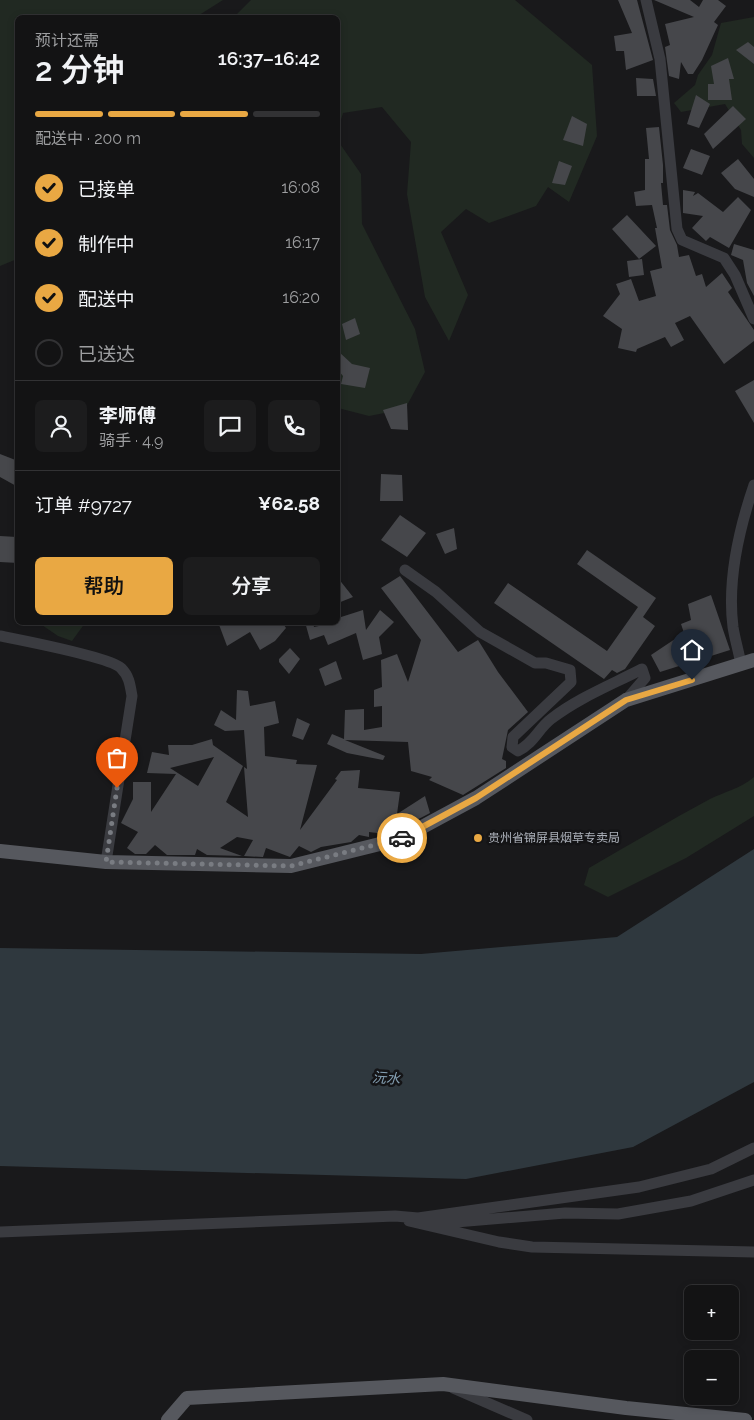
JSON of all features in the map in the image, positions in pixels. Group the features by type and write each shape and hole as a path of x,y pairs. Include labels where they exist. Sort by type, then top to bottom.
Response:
{"main road":[{"path":"0,851 106,862 291,866 400,839 476,798 626,700 748,662"},
{"path":"168,1420 187,1398 443,1384 745,1420"}],"street":[{"path":"646,0 660,59 677,229 682,240 724,258 735,275 754,319"},
{"path":"748,662 733,626 732,587 742,522 754,485"},
{"path":"405,570 436,592 480,632 535,664 546,663 570,670 571,682 512,737 512,747 518,751 530,744 548,721 574,703 642,669 645,678 626,700"},
{"path":"0,636 42,643 119,666 129,677 132,696 106,862"},
{"path":"0,1232 395,1216 426,1217 639,1187 711,1169 754,1148"},
{"path":"420,1225 565,1214 618,1214 691,1201 754,1180"},
{"path":"395,1216 420,1225 532,1247 754,1252"},
{"path":"443,1384 527,1420"}],"shaded area":[{"path":"0,0 223,0 199,15 15,15 15,260 0,266"},
{"path":"251,0 515,0 592,65 597,136 569,202 548,187 536,206 489,223 466,209 441,232 468,295 449,341 425,297 407,194 411,142 382,107 343,113 340,123 340,15 236,15"},
{"path":"754,17 754,158 742,144 741,130 725,104 681,112 674,103 695,85 698,75 712,55 721,23"},
{"path":"340,144 361,174 362,224 415,329 425,372 405,409 369,416 340,409"},
{"path":"42,625 84,625 72,641 58,636"},
{"path":"754,777 754,816 686,858 608,897 584,885 589,868 695,807 738,787"}],"water":[{"name":"沅水","path":"754,849 754,1082 633,1147 466,1179 0,1166 0,948 421,954 617,937"}],"building":[{"path":"618,0 637,0 653,60 626,70 624,51 616,51 614,36 632,33"},
{"path":"654,0 690,0 699,7 703,0 718,0 726,6 714,22 718,25 702,60 693,74 688,74 681,62 679,79 669,76 665,47 670,45 665,24 694,17"},
{"path":"748,42 754,47 754,64 736,50"},
{"path":"728,58 734,79 729,79 732,100 708,100 708,84 714,84 711,66"},
{"path":"636,78 653,79 656,96 637,96"},
{"path":"696,95 710,104 699,128 687,124"},
{"path":"733,106 746,119 713,149 704,134"},
{"path":"572,116 587,124 583,146 563,140"},
{"path":"659,127 663,165 663,183 661,183 663,205 667,205 670,230 677,245 679,257 689,255 696,276 702,274 706,287 722,273 732,288 728,292 754,330 754,341 724,364 690,316 675,323 684,340 671,347 665,337 637,349 636,352 618,348 622,329 603,316 620,294 616,284 631,279 639,301 656,296 650,271 662,268 655,228 657,228 652,205 636,206 634,192 645,190 645,159 649,159 646,128"},
{"path":"691,149 710,156 702,175 683,168"},
{"path":"738,159 754,179 754,197 735,189 721,173"},
{"path":"559,161 572,166 565,185 552,183"},
{"path":"683,190 695,192 693,196 698,193 723,212 738,197 751,210 729,248 710,237 706,241 692,228 703,216 683,213"},
{"path":"627,215 656,246 639,259 612,229"},
{"path":"734,244 754,250 754,296 747,283 743,260 731,255"},
{"path":"642,259 644,275 629,277 627,261"},
{"path":"355,318 360,334 346,340 342,324"},
{"path":"340,353 352,364 370,368 365,388 341,384 343,376 340,372"},
{"path":"754,380 754,423 735,391"},
{"path":"407,403 408,430 391,429 383,410"},
{"path":"0,454 15,460 15,485 0,477"},
{"path":"381,474 402,475 403,501 380,501"},
{"path":"400,515 426,533 407,557 381,540"},
{"path":"454,528 457,549 445,554 436,534"},
{"path":"0,536 15,537 15,563 0,562"},
{"path":"587,550 656,598 643,617 655,626 625,669 617,673 612,670 604,679 494,603 508,583 607,651 638,607 577,564"},
{"path":"400,576 458,652 478,640 498,672 528,712 508,730 502,759 506,761 506,768 463,795 429,780 432,777 411,771 408,742 345,740 385,756 383,760 347,753 327,744 332,734 344,739 345,710 364,709 364,730 382,727 382,706 374,707 374,690 382,687 381,660 397,654 408,682 421,640 381,588"},
{"path":"340,581 353,597 340,602"},
{"path":"711,595 730,650 660,672 651,655 684,633 681,624 691,620 688,604"},
{"path":"363,610 366,630 380,610 394,622 379,637 382,654 363,660 356,633 328,645 324,635 310,640 306,625 314,625 314,627 340,625 340,617"},
{"path":"219,625 284,625 286,628 275,641 260,650 250,632 227,646"},
{"path":"290,648 300,659 289,674 279,662 279,659"},
{"path":"336,661 342,679 325,686 319,669"},
{"path":"237,690 248,691 250,706 275,701 279,723 264,727 265,756 297,760 296,764 317,765 300,830 337,780 335,779 341,771 360,770 358,788 400,792 397,814 425,796 430,813 394,832 385,834 369,832 369,837 359,835 351,842 321,847 311,852 299,846 290,857 266,848 263,857 244,856 253,840 237,837 220,848 242,856 207,855 197,849 195,855 167,855 155,845 146,854 135,854 127,848 138,832 121,823 133,799 133,782 151,782 151,812 176,774 147,773 152,752 169,755 168,745 192,745 212,739 213,745 243,766 226,802 248,817 244,767 247,769 244,730 225,731 214,725 221,710 236,720","holes":["214,757 198,786 170,768"]},
{"path":"297,718 310,724 303,740 292,736"}],"way so far":[{"path":"117,788 106,862 291,866 402,838"}],"place":[{"name":"贵州省锦屏县烟草专卖局","path":"478,838"}],"route":[{"path":"402,838 476,798 626,700 692,680"}]}
